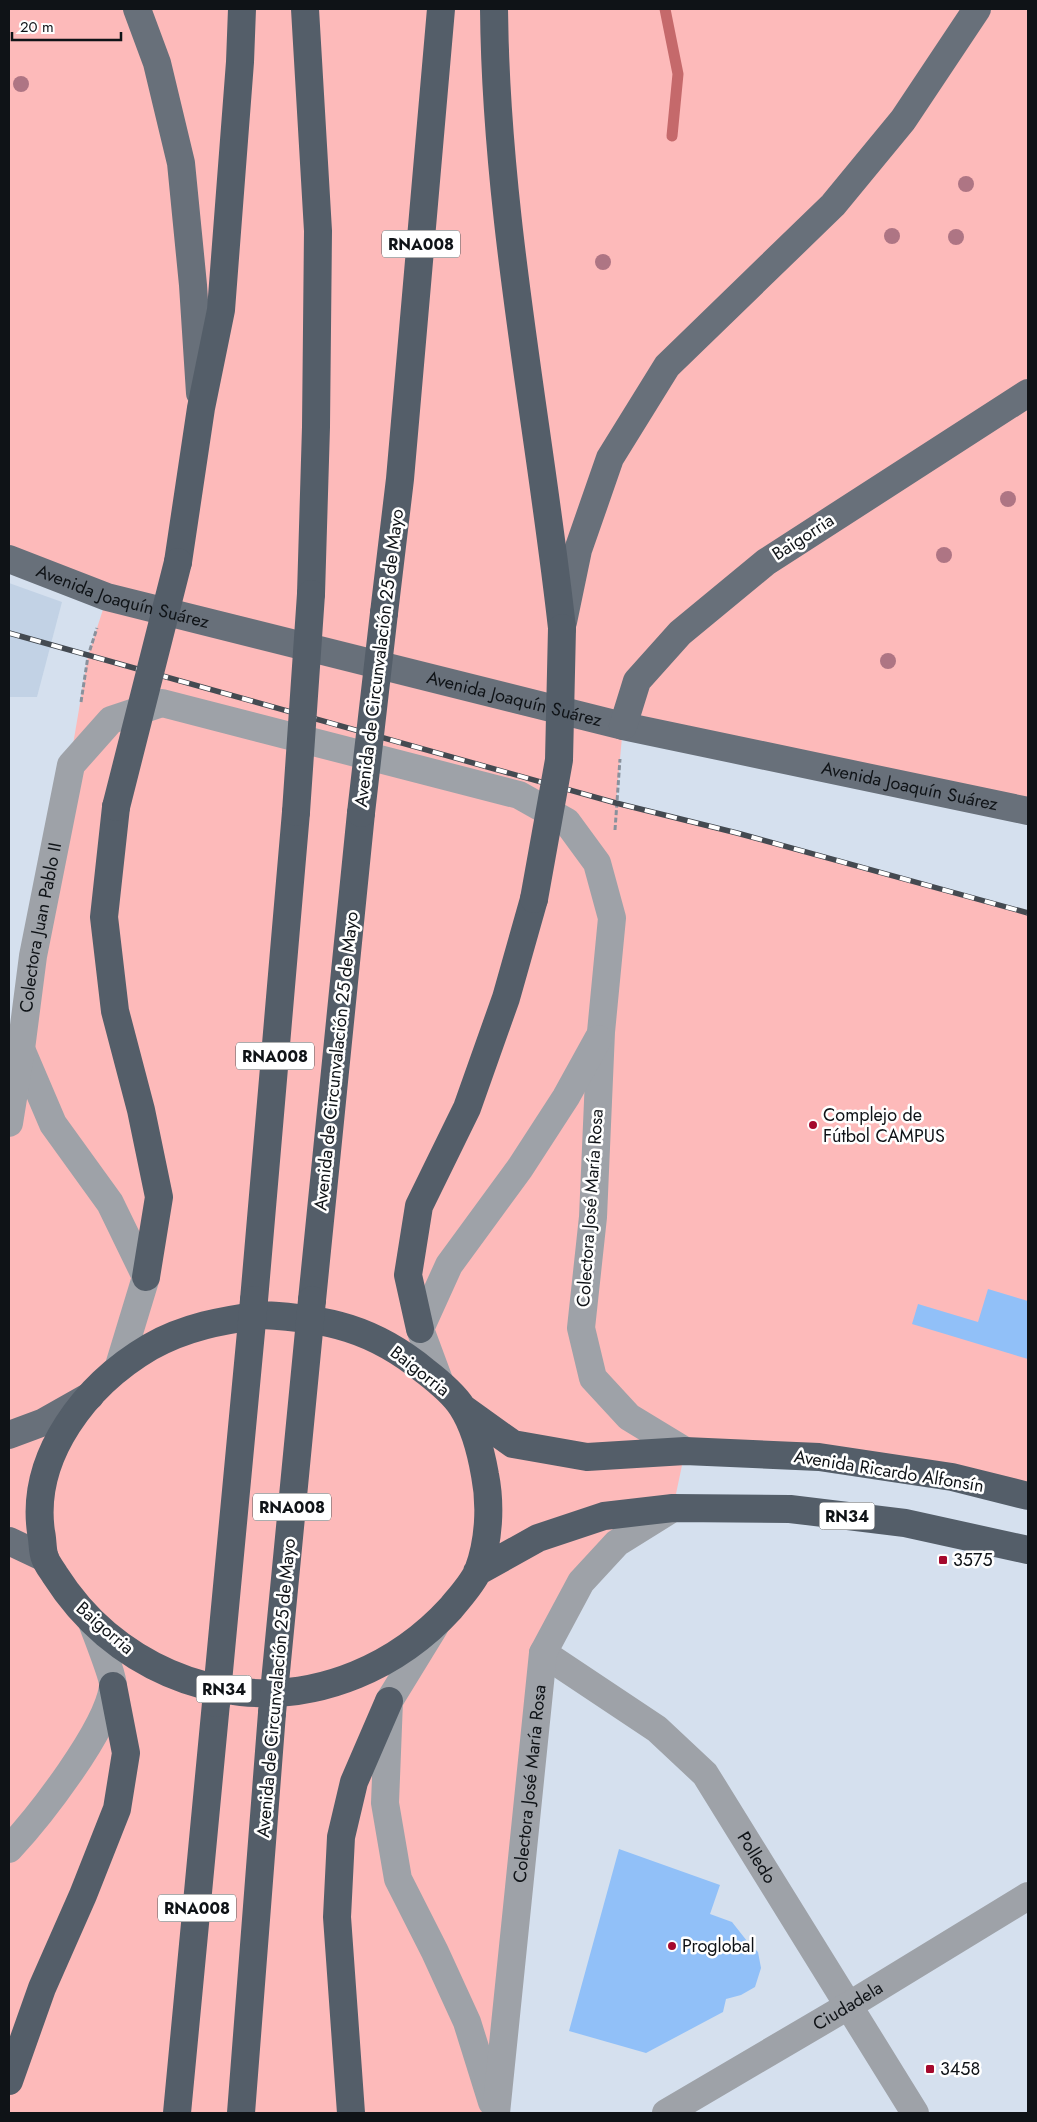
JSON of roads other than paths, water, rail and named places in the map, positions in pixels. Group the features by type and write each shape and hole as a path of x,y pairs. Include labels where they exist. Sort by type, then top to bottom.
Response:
{"highway":[{"path":"146,1277 159,1197 141,1110 115,1011 104,917 116,807 178,562 201,408 221,310 240,62 242,9"},
{"name":"RNA008","path":"177,2113 254,1300 296,812 310,594 316,427 318,231 305,9"},
{"name":"Avenida de Circunvalación 25 de Mayo","path":"241,2113 272,1713 361,813 400,479 441,9"},
{"path":"420,1329 408,1275 419,1206 467,1108 506,998 534,900 559,760 562,628 509,233 494,69 494,9"},
{"name":"Baigorria","path":"262,1315 302,1317 340,1325 376,1338 410,1358 440,1382 463,1408 480,1448 488,1492 487,1533 477,1572 458,1600 436,1624 403,1651 366,1672 326,1686 284,1692 242,1692 201,1685 161,1670 124,1650 92,1622 66,1592 45,1558 40,1519 44,1479 60,1434 90,1396 118,1369 151,1347 187,1330 224,1320 262,1315"},
{"name":"Avenida Ricardo Alfonsín","path":"463,1408 513,1444 587,1457 685,1451 819,1457 952,1477 1028,1496"},
{"name":"RN34","path":"477,1572 538,1538 585,1522 604,1516 673,1508 790,1509 905,1523 1025,1546"},
{"path":"9,2081 42,1988 83,1896 117,1809 126,1753 113,1686"},
{"path":"351,2113 337,1917 341,1837 354,1782 389,1701"}],"main road":[{"path":"138,9 157,63 181,163 193,286 201,408"},
{"path":"562,628 578,550 610,458 667,366 833,205 903,120 977,9"},
{"name":"Baigorria","path":"623,726 637,681 680,632 766,562 1028,393"},
{"name":"Avenida Joaquín Suárez","path":"9,558 107,597 623,726 1028,811"},
{"path":"9,1435 44,1422 90,1396"},
{"path":"9,1541 45,1558"}],"street":[{"name":"Colectora José María Rosa","path":"71,764 111,720 162,703 519,795 567,822 597,863 612,918 601,1032 593,1217 581,1328 593,1378 629,1417 685,1451"},
{"name":"Colectora Juan Pablo II","path":"9,1123 21,1049 32,956 71,764"},
{"path":"440,1382 420,1329 449,1265 520,1168 566,1097 601,1032"},
{"path":"21,1049 53,1124 110,1204 146,1277 118,1369"},
{"name":"Colectora José María Rosa","path":"495,2113 543,1653 581,1582 617,1543 673,1508"},
{"path":"9,1850 32,1824 100,1724 113,1686 92,1622"},
{"path":"436,1624 389,1701 385,1803 398,1879 435,1952 467,2022 495,2113"},
{"name":"Polledo","path":"543,1653 656,1729 705,1774 914,2113"},
{"name":"Ciudadela","path":"666,2113 848,2006 1028,1896"}],"waterway":[{"path":"665,9 678,74 672,136"}],"railway":[{"path":"9,633 616,803 737,833 1028,913"}],"place":[{"name":"Complejo de Fútbol CAMPUS","path":"813,1125"},
{"name":"3575","path":"943,1560"},
{"name":"Proglobal","path":"672,1946"},
{"name":"3458","path":"930,2069"}]}
